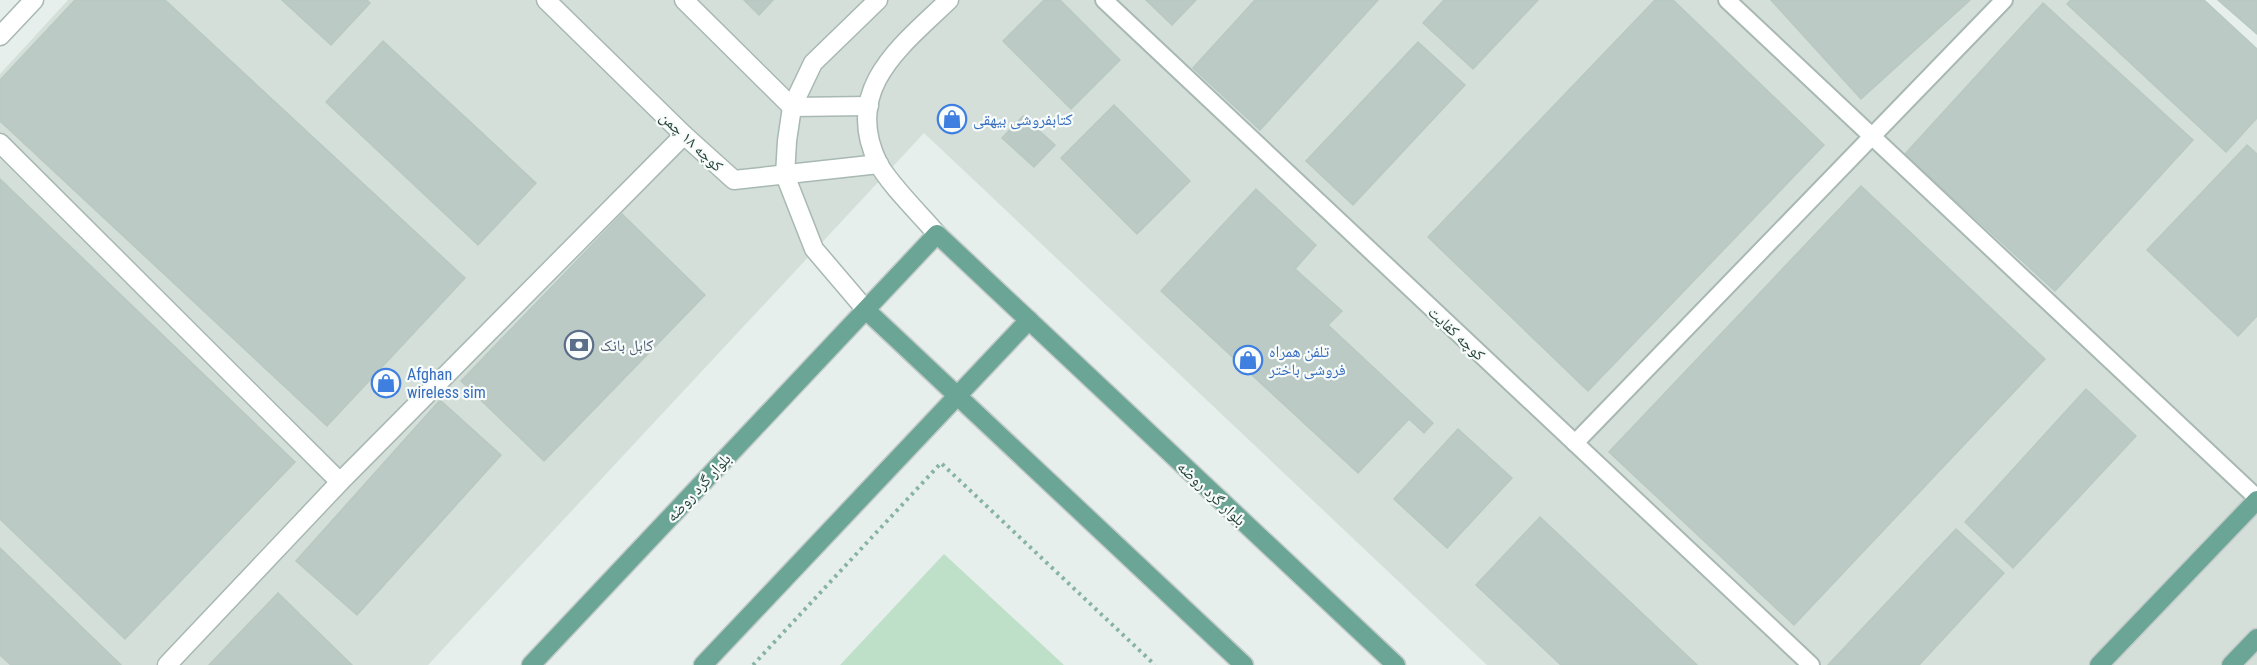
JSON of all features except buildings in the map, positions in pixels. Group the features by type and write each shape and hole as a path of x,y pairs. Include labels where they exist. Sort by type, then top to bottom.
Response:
{"main road":[{"name":"بلوار گرد روضه","path":"531,665 938,234 1396,665"},
{"path":"866,309 1244,665"},
{"path":"703,665 1029,320"},
{"path":"2099,665 2257,499"},
{"path":"2231,665 2257,638"}],"street":[{"path":"0,36 34,0"},
{"name":"كوچه ١٨ چمن","path":"546,0 684,135 734,180 879,164"},
{"path":"684,0 792,107 869,106"},
{"path":"866,309 814,249 785,175 792,107 813,63 878,0"},
{"path":"938,234 879,164 867,134 870,91 891,55 949,0"},
{"path":"167,665 340,482 684,135"},
{"path":"0,143 340,482"}],"lane":[{"name":"کوچه کفایت","path":"1104,0 1811,665"},
{"path":"1727,0 2257,499"},
{"path":"1575,443 2004,0"}],"path":[{"path":"753,665 940,463 1155,665"}],"shaded area":[{"path":"68,0 2178,0 2257,103 2257,665 1487,665 924,133 428,665 0,665 0,74"}],"green space":[{"path":"944,554 1064,665 840,665"}],"place":[{"name":"کتابفروشی بیهقی","path":"952,119"},
{"name":"کابل بانک","path":"579,345"},
{"name":"تلفن همراه فروشی باختر","path":"1248,360"},
{"name":"Afghan wireless sim","path":"386,383"}]}
